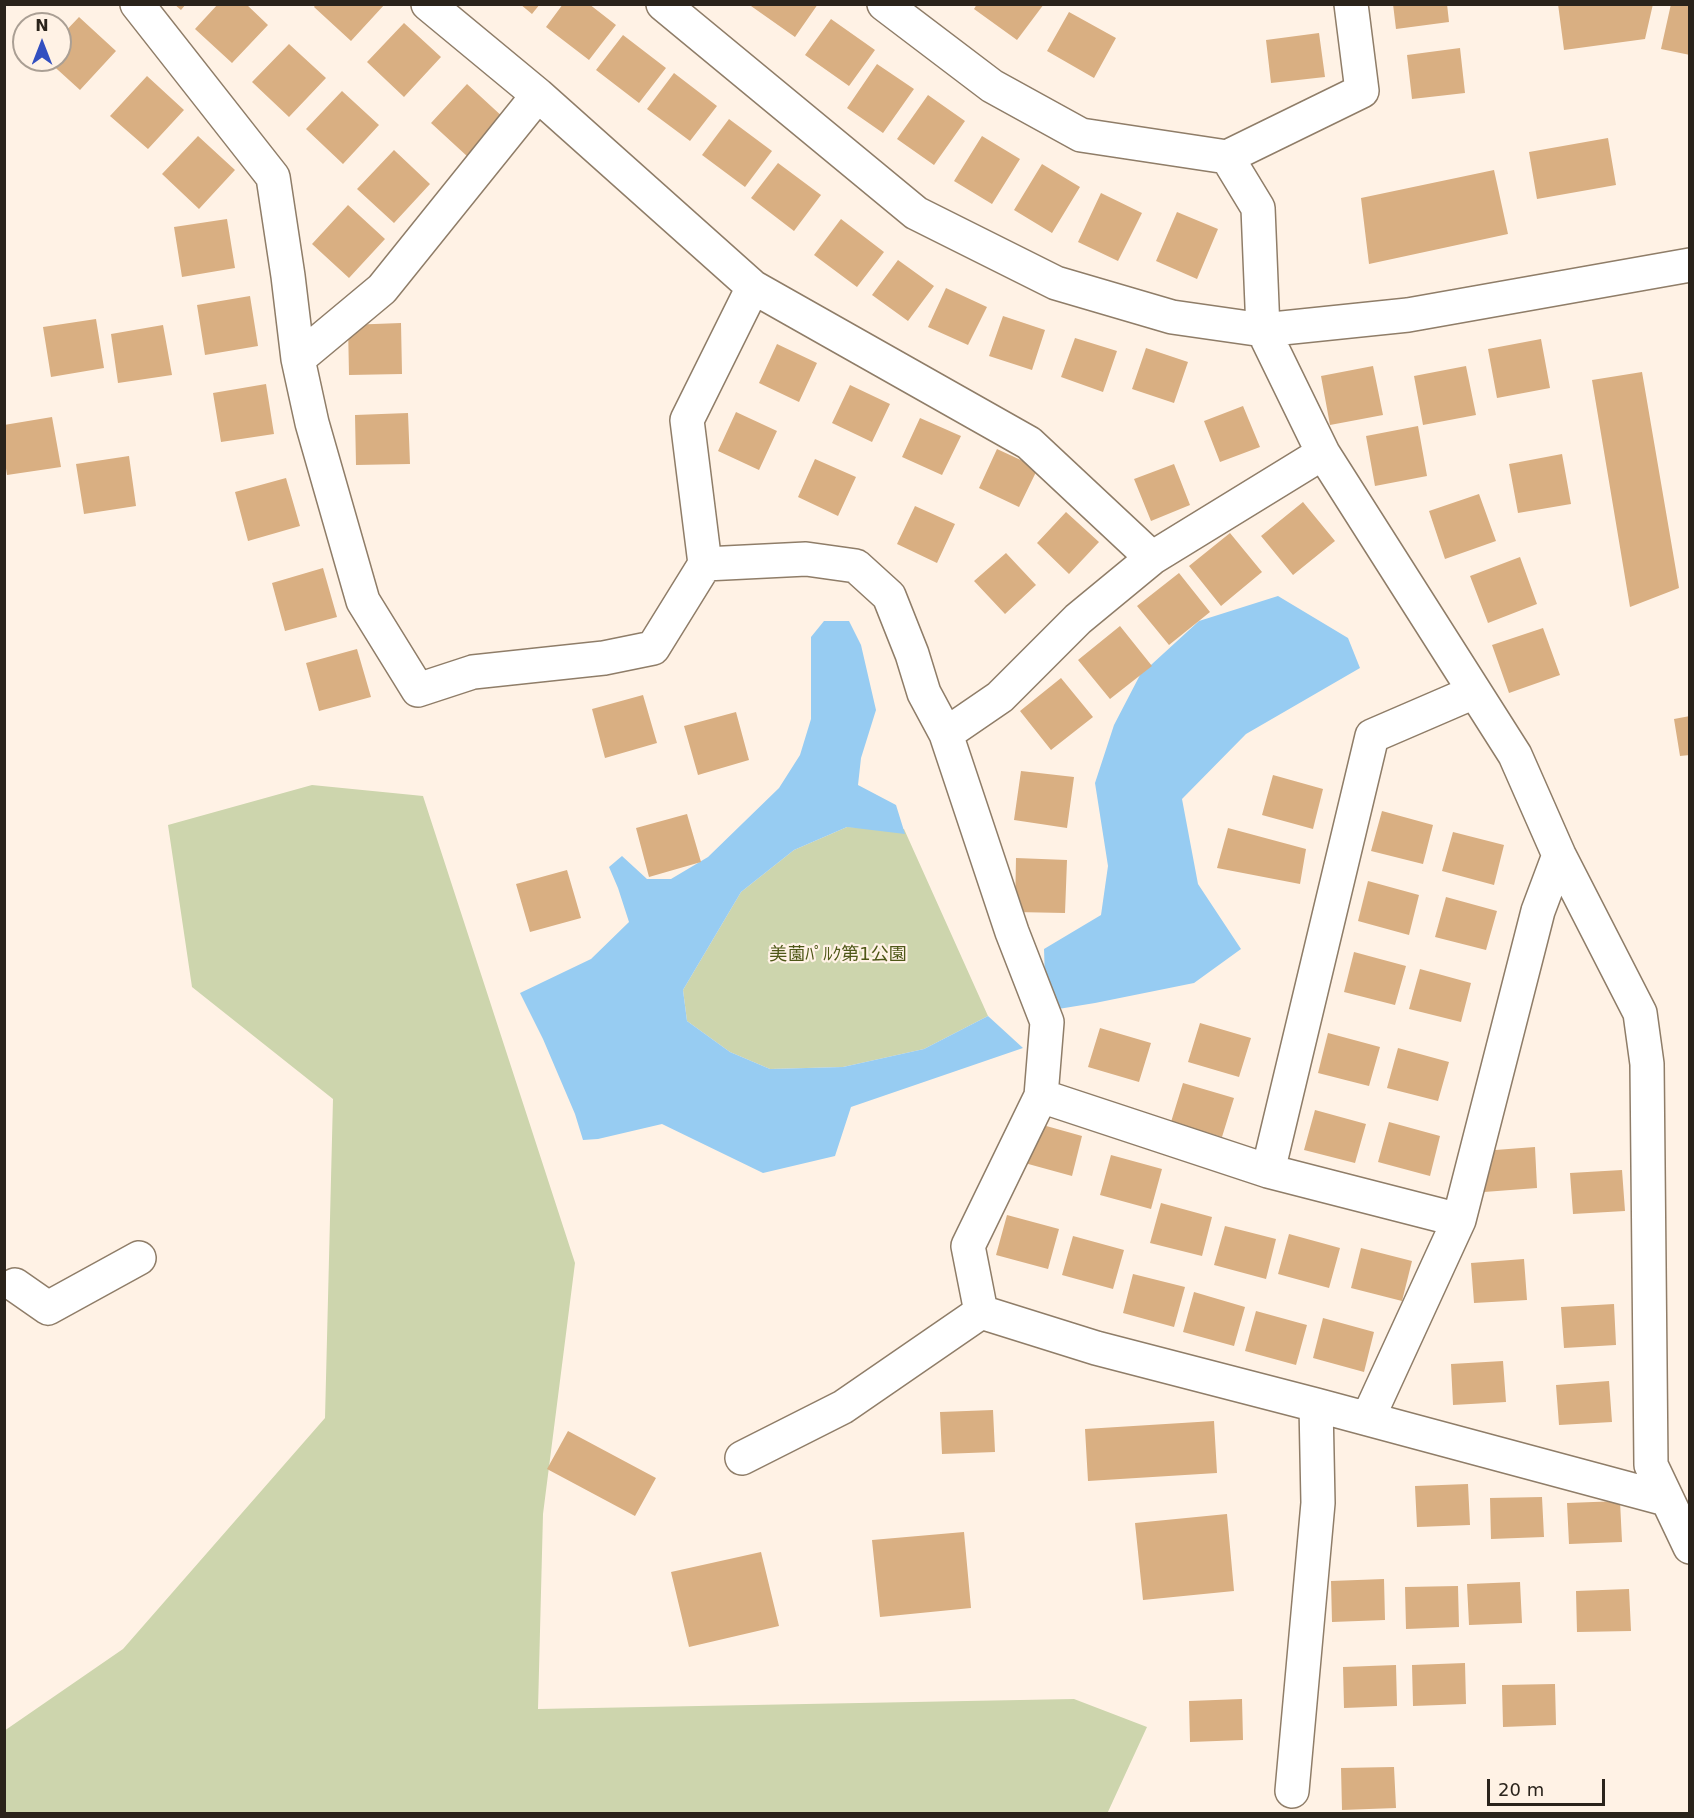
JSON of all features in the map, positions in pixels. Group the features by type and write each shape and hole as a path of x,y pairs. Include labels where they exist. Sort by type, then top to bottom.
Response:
{"street":[{"path":"137,4 273,177 298,359 312,423 363,601 418,690 473,672 604,658 653,648 705,564 687,420 753,287"},
{"path":"428,4 538,95 753,287 1029,443 1152,558"},
{"path":"663,4 916,213 1056,283 1172,317 1263,330 1408,315 1689,265"},
{"path":"884,4 992,86 1081,135 1227,157 1362,91 1352,4"},
{"path":"298,359 382,289 538,95"},
{"path":"1227,157 1258,208 1263,330 1323,453 1515,755 1559,855 1640,1012 1647,1064 1651,1465 1689,1547"},
{"path":"946,734 1000,697 1078,619 1152,558 1323,453"},
{"path":"705,564 806,559 856,566 889,596 912,654 924,693 946,734 1012,932 1047,1022 1041,1096 968,1246 981,1312"},
{"path":"1268,1171 1372,736 1474,692"},
{"path":"1368,1418 1459,1220 1538,911 1559,855"},
{"path":"1041,1096 1268,1171 1459,1220"},
{"path":"8,1281 48,1308 139,1258"},
{"path":"981,1312 1096,1348 1368,1418 1666,1499"},
{"path":"742,1458 843,1407 981,1312"},
{"path":"1292,1791 1318,1503 1316,1405"}],"green space":[{"path":"312,785 423,796 575,1263 543,1514 538,1709 1074,1699 1147,1727 1107,1814 5,1813 4,1731 123,1649 325,1418 333,1099 192,987 168,825"},
{"name":"美薗ﾊﾟﾙｸ第1公園","path":"847,827 904,829 988,1016 924,1049 843,1067 770,1069 730,1052 687,1021 683,990 741,892 794,850"}],"water":[{"path":"1278,596 1348,638 1360,668 1246,734 1182,799 1198,884 1241,949 1194,983 1046,1011 1044,949 1101,915 1108,866 1095,783 1114,725 1140,675 1199,621"},
{"path":"824,621 849,621 861,645 876,710 861,758 858,785 896,805 905,834 847,827 794,850 741,892 683,990 687,1021 730,1052 770,1069 843,1067 924,1049 988,1016 1023,1048 851,1107 835,1156 763,1173 662,1124 598,1139 583,1140 575,1114 543,1039 520,993 591,959 629,922 609,867 622,856 647,879 671,879 708,857 779,788 800,755 811,719 811,637"}],"building":[{"path":"174,4 186,4 181,10"},
{"path":"218,4 246,4 268,25 232,63 195,29"},
{"path":"316,4 385,4 351,41 314,7"},
{"path":"520,4 540,4 532,14"},
{"path":"563,4 589,4 616,25 589,60 546,27"},
{"path":"752,4 818,4 795,37 751,6"},
{"path":"977,4 1044,4 1017,40 974,9"},
{"path":"1393,4 1447,4 1449,22 1396,29"},
{"path":"1558,4 1653,4 1645,39 1564,50"},
{"path":"1671,4 1690,4 1690,55 1661,49"},
{"path":"1069,12 1116,38 1094,78 1047,51"},
{"path":"79,17 116,51 80,90 60,72 72,72 72,24"},
{"path":"831,19 875,50 849,86 805,55"},
{"path":"404,23 441,57 404,97 367,62"},
{"path":"1319,33 1325,77 1271,83 1266,40"},
{"path":"623,35 666,68 639,103 596,70"},
{"path":"289,44 326,78 289,117 252,82"},
{"path":"1460,48 1465,93 1412,99 1407,55"},
{"path":"877,64 914,89 883,133 847,108"},
{"path":"674,73 717,106 690,141 647,109"},
{"path":"147,76 184,110 148,149 110,116"},
{"path":"467,84 505,119 468,157 431,123"},
{"path":"342,91 379,125 343,164 306,129"},
{"path":"928,95 965,121 934,165 897,139"},
{"path":"729,119 772,151 745,187 702,155"},
{"path":"198,136 235,170 199,209 162,174"},
{"path":"982,136 1020,159 992,204 954,181"},
{"path":"1608,138 1616,185 1537,199 1529,152"},
{"path":"394,150 430,184 394,223 357,189"},
{"path":"778,163 821,195 794,231 751,198"},
{"path":"1042,164 1080,187 1052,233 1014,210"},
{"path":"1494,170 1508,234 1369,264 1361,198"},
{"path":"1101,193 1142,213 1118,261 1078,242"},
{"path":"348,205 385,239 349,278 312,244"},
{"path":"1177,212 1218,229 1197,279 1156,261"},
{"path":"227,219 235,268 182,277 174,227"},
{"path":"841,219 884,252 857,287 814,255"},
{"path":"898,260 934,286 908,321 872,295"},
{"path":"946,288 987,307 968,345 928,327"},
{"path":"250,296 258,346 205,355 197,305"},
{"path":"1003,316 1045,330 1032,370 989,356"},
{"path":"96,319 104,368 51,377 43,327"},
{"path":"401,323 402,374 349,375 348,325"},
{"path":"163,325 172,375 118,383 111,334"},
{"path":"1075,338 1117,351 1103,392 1061,377"},
{"path":"1541,339 1550,388 1497,398 1488,349"},
{"path":"777,344 817,363 799,402 759,383"},
{"path":"1146,348 1188,362 1174,403 1132,389"},
{"path":"1373,366 1383,415 1330,425 1321,376"},
{"path":"1466,366 1476,415 1423,425 1414,376"},
{"path":"1642,372 1679,588 1630,607 1592,380"},
{"path":"266,384 274,434 221,442 213,393"},
{"path":"850,385 890,404 872,442 832,423"},
{"path":"1243,406 1260,447 1220,462 1204,421"},
{"path":"736,412 777,431 759,470 718,451"},
{"path":"408,413 410,464 356,465 355,415"},
{"path":"52,417 61,467 7,475 4,425"},
{"path":"920,418 961,436 942,475 902,457"},
{"path":"1418,426 1427,476 1375,486 1366,436"},
{"path":"997,449 1038,468 1019,507 979,488"},
{"path":"1562,454 1571,504 1518,513 1509,464"},
{"path":"129,456 136,506 84,514 76,464"},
{"path":"815,459 856,477 838,516 798,497"},
{"path":"1174,464 1190,505 1151,521 1134,479"},
{"path":"286,478 300,526 248,541 235,492"},
{"path":"1479,494 1496,541 1445,559 1429,511"},
{"path":"1303,502 1335,541 1293,575 1261,536"},
{"path":"915,506 955,524 937,563 897,544"},
{"path":"1066,512 1099,542 1069,574 1037,543"},
{"path":"1230,533 1262,572 1221,606 1189,566"},
{"path":"1006,553 1036,585 1005,614 974,581"},
{"path":"1520,557 1537,604 1488,623 1470,576"},
{"path":"323,568 337,617 285,631 272,583"},
{"path":"1179,573 1210,612 1169,645 1137,606"},
{"path":"1120,626 1152,666 1110,699 1078,660"},
{"path":"1543,628 1560,675 1509,693 1492,645"},
{"path":"357,649 371,697 319,711 306,663"},
{"path":"1061,678 1093,717 1051,750 1020,711"},
{"path":"643,695 657,743 605,758 592,709"},
{"path":"736,712 749,760 698,775 684,726"},
{"path":"1690,716 1690,755 1680,756 1674,719"},
{"path":"1021,771 1074,777 1067,828 1014,820"},
{"path":"1273,775 1323,789 1313,829 1262,815"},
{"path":"1382,811 1433,825 1423,864 1371,851"},
{"path":"687,814 701,862 649,877 636,828"},
{"path":"1228,828 1306,849 1300,884 1217,868"},
{"path":"1453,832 1504,845 1494,885 1442,871"},
{"path":"1016,858 1067,860 1065,913 1015,912"},
{"path":"567,870 581,918 530,932 516,884"},
{"path":"1368,881 1419,895 1409,935 1358,921"},
{"path":"1446,897 1497,911 1486,950 1435,937"},
{"path":"1354,952 1406,966 1395,1005 1344,992"},
{"path":"1420,969 1471,983 1461,1022 1409,1009"},
{"path":"1200,1023 1251,1038 1239,1077 1188,1062"},
{"path":"1100,1028 1151,1043 1139,1082 1088,1067"},
{"path":"1328,1033 1380,1047 1369,1086 1318,1073"},
{"path":"1398,1048 1449,1062 1438,1101 1387,1088"},
{"path":"1183,1083 1234,1098 1222,1137 1171,1122"},
{"path":"1315,1110 1366,1124 1355,1163 1304,1150"},
{"path":"1032,1122 1082,1136 1072,1176 1021,1162"},
{"path":"1389,1122 1440,1136 1430,1176 1378,1162"},
{"path":"1535,1147 1537,1188 1484,1192 1482,1151"},
{"path":"1111,1155 1162,1169 1151,1209 1100,1195"},
{"path":"1622,1170 1625,1211 1573,1214 1570,1173"},
{"path":"1161,1203 1212,1217 1202,1256 1150,1243"},
{"path":"1007,1215 1059,1229 1048,1269 996,1255"},
{"path":"1225,1226 1276,1239 1266,1279 1214,1265"},
{"path":"1289,1234 1340,1248 1329,1288 1278,1274"},
{"path":"1073,1236 1124,1250 1113,1289 1062,1275"},
{"path":"1361,1248 1412,1261 1402,1301 1351,1288"},
{"path":"1524,1259 1527,1300 1474,1303 1471,1263"},
{"path":"1133,1274 1185,1287 1174,1327 1123,1313"},
{"path":"1194,1292 1245,1307 1234,1346 1183,1332"},
{"path":"1614,1304 1616,1345 1564,1348 1561,1307"},
{"path":"1256,1311 1307,1325 1296,1365 1245,1351"},
{"path":"1323,1318 1374,1332 1364,1372 1313,1358"},
{"path":"1503,1361 1506,1402 1453,1405 1451,1364"},
{"path":"1609,1381 1612,1422 1559,1425 1556,1385"},
{"path":"993,1410 995,1452 942,1454 940,1412"},
{"path":"1214,1421 1217,1473 1088,1481 1085,1429"},
{"path":"568,1431 656,1478 635,1516 547,1469"},
{"path":"1468,1484 1470,1525 1417,1527 1415,1486"},
{"path":"1542,1497 1544,1537 1491,1539 1490,1498"},
{"path":"1620,1501 1622,1542 1569,1544 1567,1503"},
{"path":"1227,1514 1234,1591 1143,1600 1135,1523"},
{"path":"964,1532 971,1608 880,1617 872,1540"},
{"path":"761,1552 779,1626 689,1647 671,1572"},
{"path":"1384,1579 1385,1620 1332,1622 1331,1581"},
{"path":"1520,1582 1522,1623 1469,1625 1467,1584"},
{"path":"1458,1586 1459,1627 1406,1629 1405,1587"},
{"path":"1629,1589 1631,1631 1577,1632 1576,1591"},
{"path":"1465,1663 1466,1704 1413,1706 1412,1665"},
{"path":"1396,1665 1397,1706 1344,1708 1343,1667"},
{"path":"1555,1684 1556,1725 1503,1727 1502,1685"},
{"path":"1242,1699 1243,1740 1190,1742 1189,1701"},
{"path":"1394,1767 1396,1808 1342,1810 1341,1768"}]}
